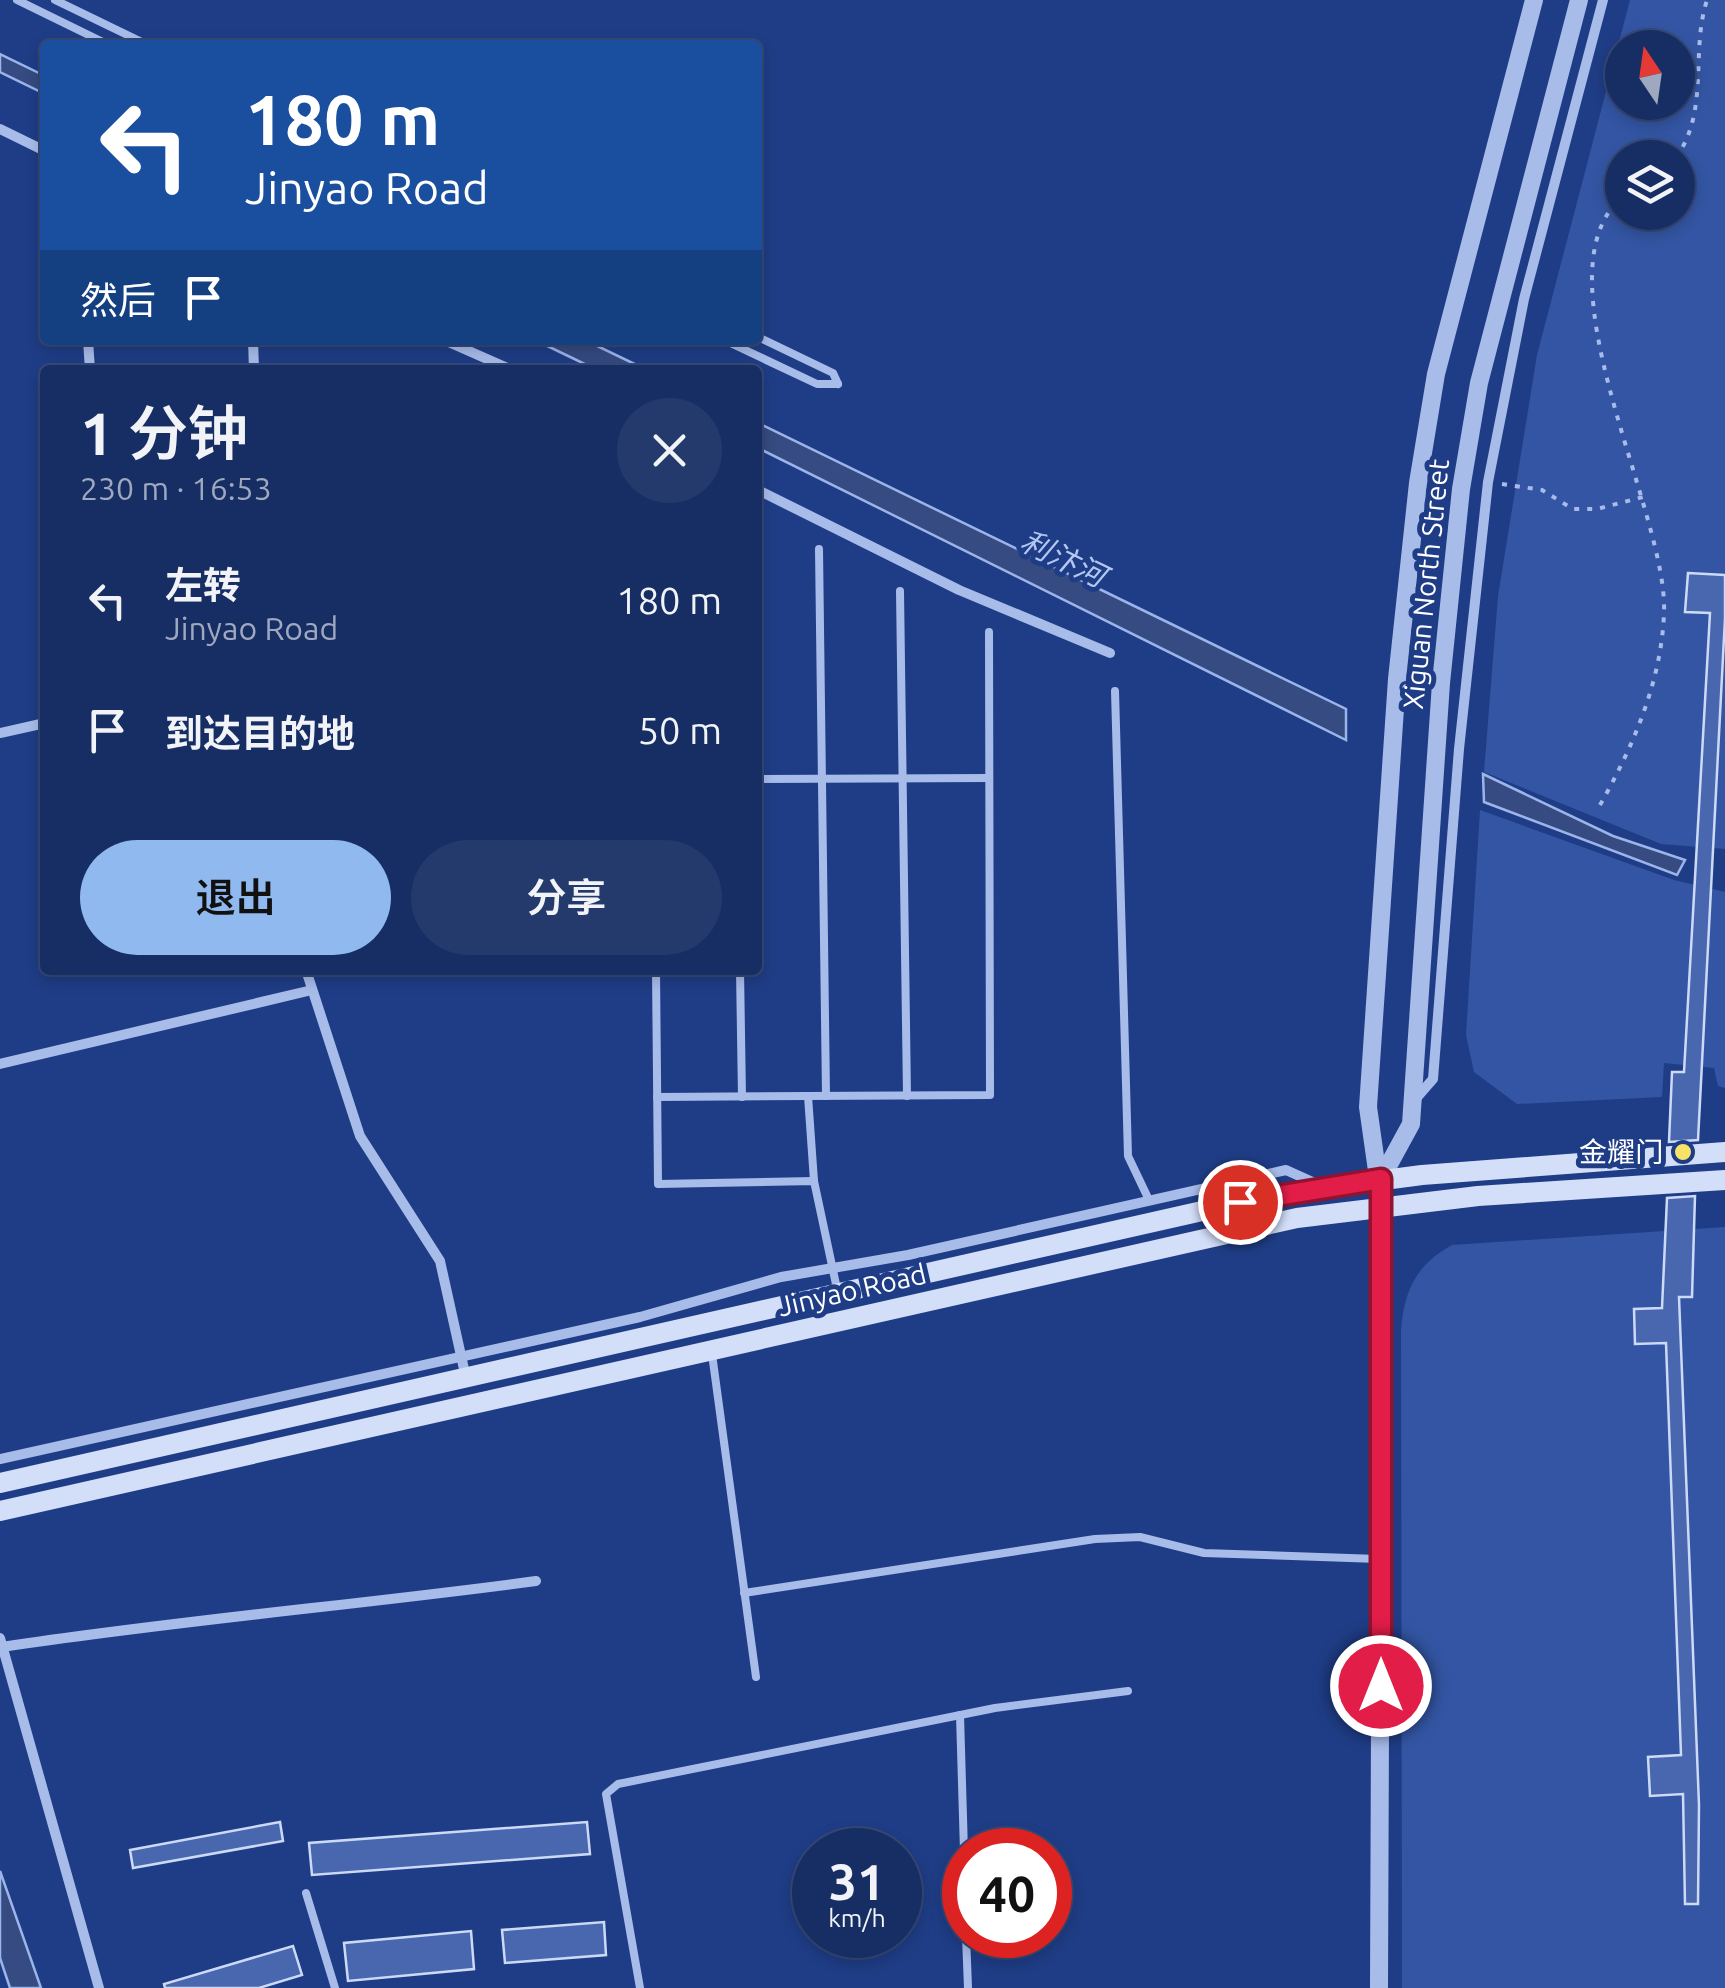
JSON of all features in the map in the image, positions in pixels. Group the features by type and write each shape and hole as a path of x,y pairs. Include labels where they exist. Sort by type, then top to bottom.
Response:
{"main road":[{"name":"Jinyao Road","path":"0,1483 464,1367 838,1293 1322,1187 1725,1152"},
{"name":"Jinyao Road","path":"0,1511 1297,1218 1382,1206 1725,1180"}],"street":[{"name":"Xiguan North Street","path":"1380,1988 1382,1206 1369,1097 1398,663 1418,483 1441,355 1534,0"},
{"name":"Xiguan North Street","path":"1381,1179 1411,1124 1441,683 1461,489 1484,364 1579,0"},
{"path":"1413,1102 1433,1078 1461,729 1488,482 1524,298 1603,0"},
{"path":"0,129 40,149"},
{"path":"455,345 501,365"},
{"path":"762,492 959,590 1110,652"},
{"path":"0,733 40,723"},
{"path":"308,975 360,1136 397,1200 426,1233 440,1261 464,1367"},
{"path":"0,1064 312,990"},
{"path":"0,1459 464,1367 781,1277 1286,1170 1322,1187"},
{"path":"99,1988 1,1643 168,1621 316,1611 536,1582"}],"lane":[{"path":"17,0 99,40"},
{"path":"55,0 138,40"},
{"path":"735,345 817,384 838,384 833,373 762,339"},
{"path":"819,550 826,1096"},
{"path":"900,592 907,1096"},
{"path":"657,1097 990,1096 989,632"},
{"path":"1115,691 1128,1156 1150,1200"},
{"path":"762,779 989,778"},
{"path":"656,975 658,1184 814,1182"},
{"path":"740,975 742,1097"},
{"path":"808,1096 814,1182 838,1293"},
{"path":"712,1350 756,1677"},
{"path":"744,1593 1095,1539 1140,1537 1204,1553 1381,1559"},
{"path":"640,1988 606,1794 618,1784 960,1715 1128,1692"},
{"path":"960,1715 963,1828"},
{"path":"306,1893 335,1988"},
{"path":"967,1958 968,1988"}],"path":[{"path":"1685,140 1700,87 1697,41 1707,0"},
{"path":"1600,804 1622,766 1645,708 1662,642 1663,584 1644,497 1616,422 1591,276 1600,229 1605,222"},
{"path":"1488,482 1542,490 1573,509 1597,509 1644,497"}],"shaded area":[{"path":"1630,0 1725,0 1725,849 1661,844 1484,772 1498,596 1537,355 1605,95 1605,120 1695,120 1695,30 1622,30"},
{"path":"0,54 40,74 40,92 0,72"},
{"path":"545,345 595,345 637,365 587,365"},
{"path":"762,425 1346,709 1346,740 762,450"},
{"path":"1483,774 1613,836 1685,860 1677,875 1484,802"},
{"path":"1480,810 1674,880 1725,892 1725,1088 1718,1086 1714,1068 1664,1063 1662,1097 1517,1104 1474,1072 1466,1035"},
{"path":"1725,1227 1725,1988 1402,1988 1401,1330 1409,1291 1421,1270 1452,1245"},
{"path":"0,1871 41,1988 10,1988 0,1958"}],"building":[{"path":"1688,573 1725,575 1725,618 1698,1140 1669,1142 1672,1072 1684,1072 1710,613 1685,612"},
{"path":"1695,1196 1692,1297 1679,1297 1699,1805 1698,1904 1685,1904 1683,1794 1650,1796 1648,1757 1681,1755 1666,1343 1635,1344 1634,1309 1662,1308 1667,1198"},
{"path":"280,1822 283,1841 133,1868 130,1850"},
{"path":"587,1822 590,1854 312,1875 309,1843"},
{"path":"604,1922 606,1955 505,1963 502,1930"},
{"path":"471,1931 474,1969 348,1981 344,1943"},
{"path":"293,1946 302,1975 259,1988 165,1988 164,1984"}],"place":[{"name":"金耀门","path":"1683,1152"}],"route":[{"path":"1240,1202 1381,1179 1381,1686"}],"water label":[{"name":"利汴河","path":"1063,559"}]}
